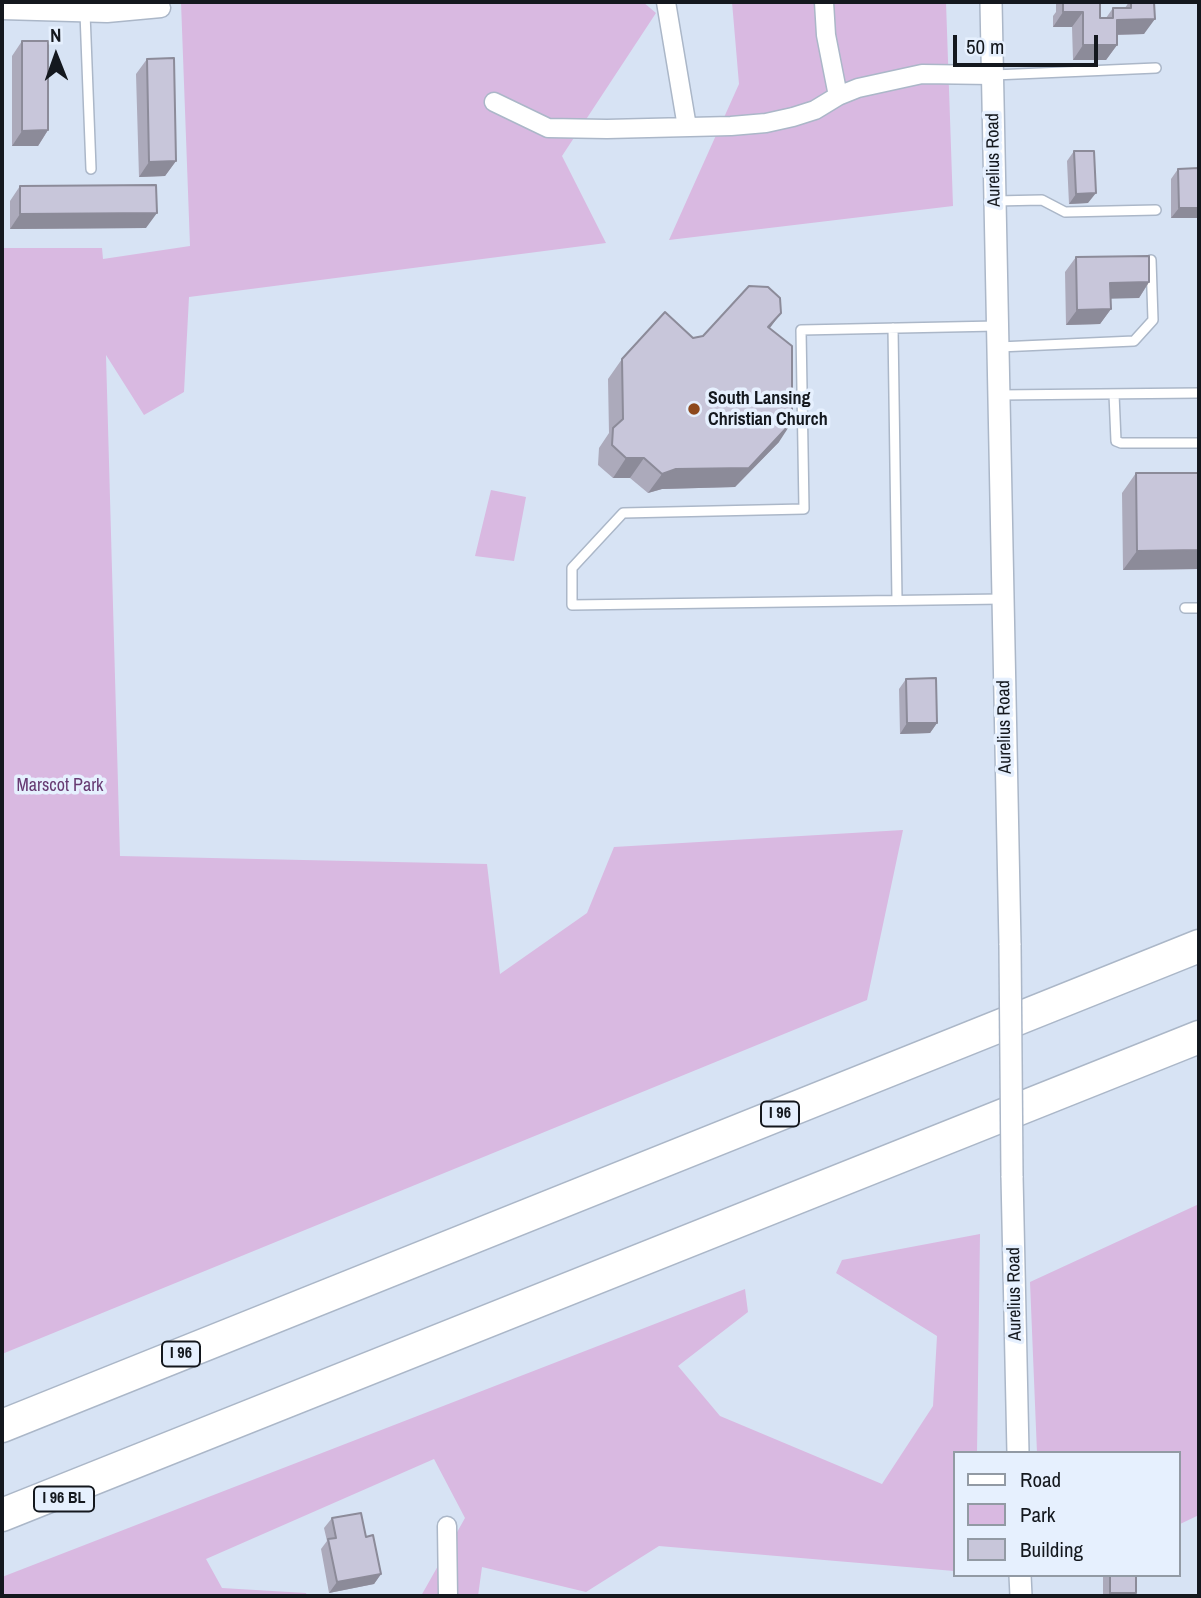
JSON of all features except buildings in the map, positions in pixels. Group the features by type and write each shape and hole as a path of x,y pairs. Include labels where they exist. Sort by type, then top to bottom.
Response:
{"highway":[{"name":"I 96","path":"2,1426 1199,946"},
{"path":"2,1515 1199,1037"},
{"name":"I 96 BL","path":"2,1534 125,1465"}],"street":[{"path":"666,2 687,127"},
{"path":"824,2 826,34 838,96"},
{"name":"Aurelius Road","path":"990,2 1018,1451"},
{"path":"2,10 85,13 107,7 161,8"},
{"path":"494,102 548,128 687,127 766,123 815,110 858,88 922,74 992,75"},
{"path":"447,1526 448,1596"},
{"path":"1020,1577 1021,1596"}],"lane":[{"path":"85,13 91,169"},
{"path":"992,75 1156,68"},
{"path":"995,201 1042,200 1065,212 1156,210"},
{"path":"1003,599 572,605 572,568 623,513 804,509 801,330 893,328 997,337 1134,341 1153,320 1151,260"},
{"path":"893,328 897,600"},
{"path":"999,395 1199,393"},
{"path":"1114,394 1116,441 1199,443"},
{"path":"1185,608 1199,608"}],"green space":[{"name":"Marscot Park","path":"181,2 643,2 656,13 562,156 606,243 189,297 184,392 144,415 106,355 120,856 487,864 500,974 587,913 614,847 903,830 867,1000 2,1354 2,248 102,248 103,259 190,246"},
{"path":"732,2 946,2 953,206 669,240 739,84"},
{"path":"491,490 526,497 514,561 475,556"},
{"path":"1199,1204 1199,1515 1180,1524 1180,1451 1037,1451 1030,1282"},
{"path":"980,1234 977,1451 953,1451 953,1571 659,1546 586,1592 482,1567 478,1596 421,1596 465,1518 434,1459 206,1559 222,1588 306,1593 307,1596 2,1596 2,1577 745,1289 748,1312 678,1366 720,1416 882,1484 933,1406 937,1336 836,1273 842,1260"}],"place":[{"name":"South Lansing Christian Church","path":"694,409"}]}
